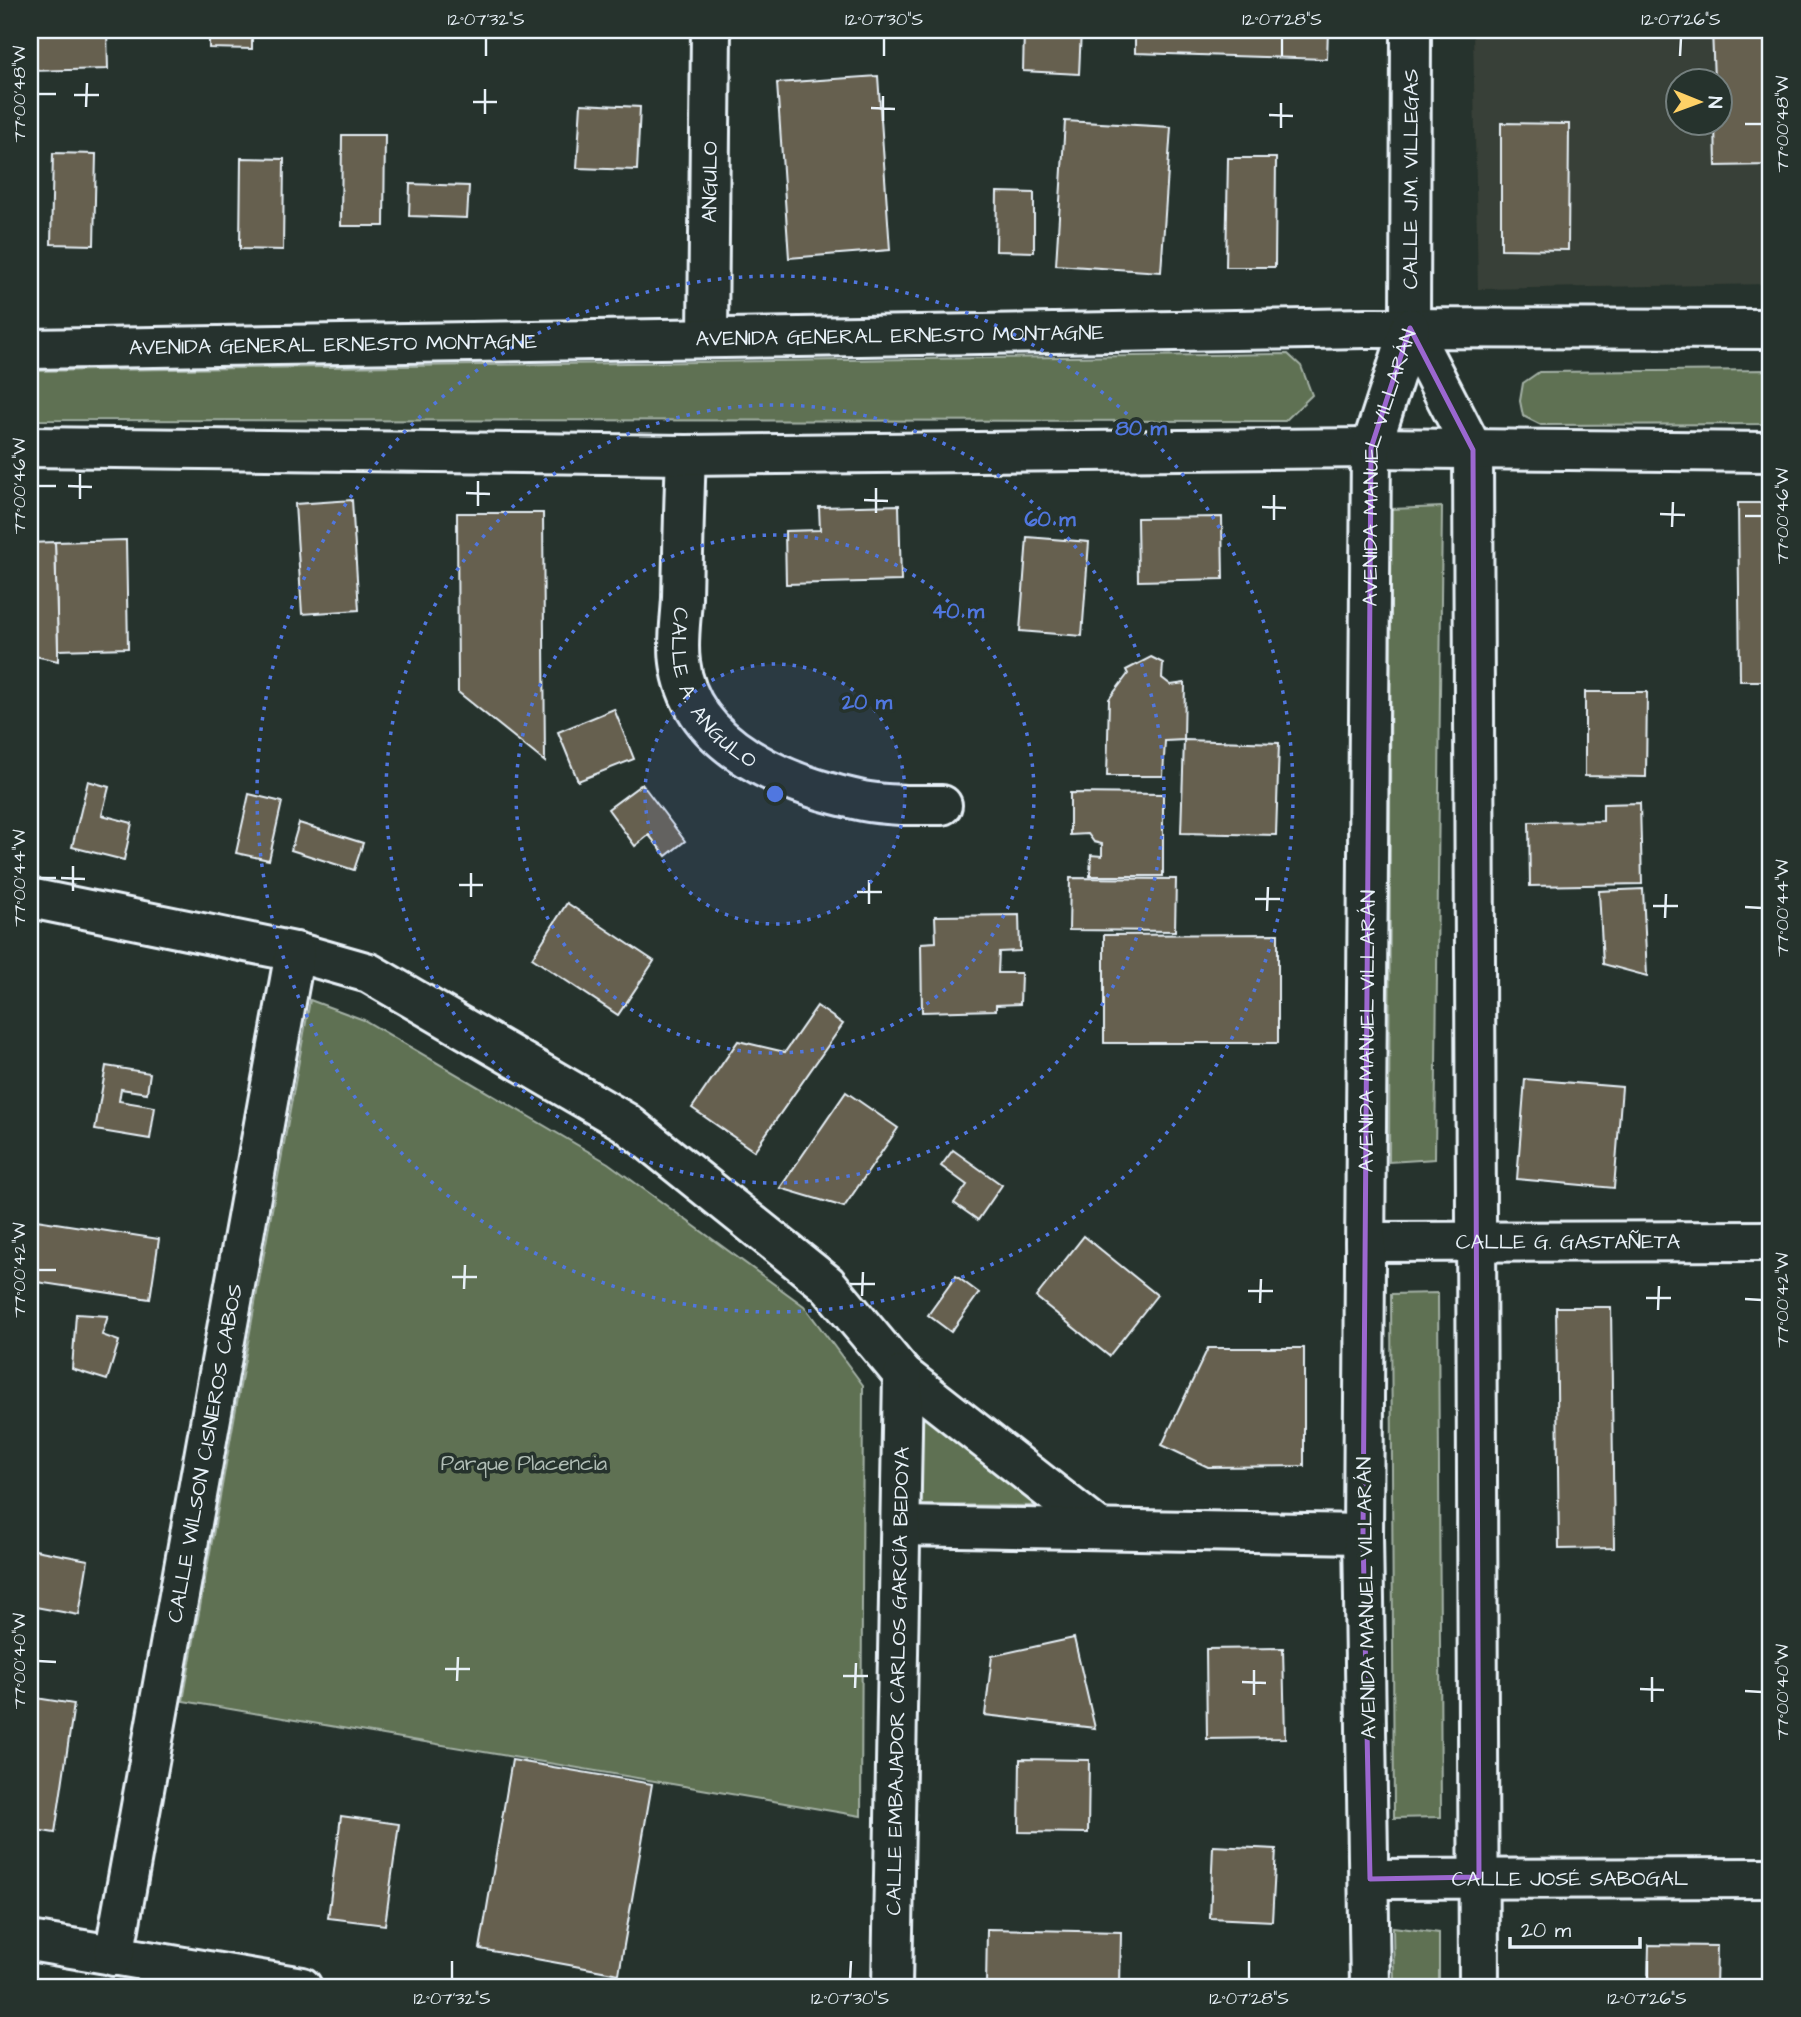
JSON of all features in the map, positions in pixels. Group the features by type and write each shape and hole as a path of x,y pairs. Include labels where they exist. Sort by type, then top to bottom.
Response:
{"main road":[{"name":"ANGULO","path":"708,336 711,30"},
{"name":"CALLE J.M. VILLEGAS","path":"1410,328 1411,30"},
{"name":"AVENIDA GENERAL ERNESTO MONTAGNE","path":"30,349 708,336 1410,328 1771,329"},
{"name":"AVENIDA MANUEL VILLARÁN","path":"1370,1987 1363,1534 1371,448 1410,328"},
{"name":"AVENIDA MANUEL VILLARÁN","path":"1410,328 1474,450 1479,1987"},
{"path":"30,447 685,455 1371,448 1771,452"},
{"name":"CALLE A. ANGULO","path":"685,455 680,663 693,702 712,727 733,747 759,765 796,782 865,801 943,806"},
{"path":"30,898 295,952 369,972 625,1122 827,1284 903,1376 1099,1529"},
{"name":"CALLE WILSON CISNEROS CABOS","path":"114,1956 295,952"},
{"name":"CALLE G. GASTAÑETA","path":"1365,1242 1771,1241"},
{"name":"CALLE EMBAJADOR CARLOS GARCÍA BEDOYA","path":"892,1987 903,1376"},
{"path":"901,1526 1363,1534"},
{"name":"CALLE JOSÉ SABOGAL","path":"1370,1879 1479,1877 1513,1881 1771,1878"},
{"path":"30,1941 302,1987"}],"highlighted area":[{"path":"1410,328 1473,450 1479,1877 1370,1879 1363,1534 1371,448"}],"shaded area":[{"path":"1473,30 1771,30 1771,284 1478,289"}],"green space":[{"path":"1288,354 1301,366 1312,395 1285,421 30,420 30,371"},
{"path":"1771,370 1771,424 1541,425 1523,416 1520,401 1523,383 1539,372"},
{"path":"1442,507 1435,1159 1389,1162 1391,509"},
{"name":"Parque Placencia","path":"310,1000 364,1020 608,1163 804,1306 863,1385 861,1816 183,1701"},
{"path":"1438,1293 1441,1817 1394,1818 1391,1294"},
{"path":"916,1398 1056,1506 916,1505"},
{"path":"1393,1927 1439,1933 1439,1987 1394,1987"}],"building":[{"path":"30,30 107,30 108,69 30,71"},
{"path":"127,30 170,30 169,38 126,37"},
{"path":"209,30 252,30 252,49 209,48"},
{"path":"1024,30 1081,30 1079,74 1023,71"},
{"path":"1135,30 1328,30 1327,59 1135,53"},
{"path":"1712,30 1771,30 1771,165 1716,166 1715,136 1734,136 1734,66 1713,66"},
{"path":"878,76 890,250 789,258 777,83"},
{"path":"581,104 640,107 637,170 577,168"},
{"path":"1065,121 1171,127 1161,272 1056,265"},
{"path":"1501,123 1569,124 1568,250 1501,249"},
{"path":"342,135 385,135 384,226 341,226"},
{"path":"53,153 96,154 94,245 51,244"},
{"path":"241,158 284,159 283,250 240,249"},
{"path":"1228,158 1276,158 1275,267 1226,267"},
{"path":"410,184 469,186 467,218 409,216"},
{"path":"997,192 1034,193 1034,252 996,251"},
{"path":"1768,193 1771,193 1771,246 1770,246"},
{"path":"352,500 359,610 302,614 295,504"},
{"path":"1738,503 1771,503 1771,681 1740,681"},
{"path":"899,505 901,581 786,584 785,531 820,530 819,507"},
{"path":"457,513 543,513 545,762 458,692"},
{"path":"1222,517 1223,579 1138,581 1137,518"},
{"path":"1027,537 1089,542 1082,636 1020,631"},
{"path":"126,540 128,648 58,650 55,542"},
{"path":"55,542 58,661 30,655 30,543"},
{"path":"1151,657 1163,663 1162,678 1171,685 1185,683 1184,740 1165,741 1163,776 1107,776 1109,699 1128,674 1126,670"},
{"path":"1585,692 1647,692 1646,777 1585,776"},
{"path":"614,709 634,759 578,781 558,732"},
{"path":"1184,740 1279,743 1276,835 1181,833"},
{"path":"88,781 109,787 102,815 132,823 124,860 72,847"},
{"path":"642,784 685,841 666,856 649,835 635,846 608,809"},
{"path":"1070,793 1163,794 1163,876 1090,876 1091,855 1102,856 1102,844 1094,842 1088,834 1070,835"},
{"path":"249,794 282,802 269,860 236,853"},
{"path":"1640,803 1642,884 1530,886 1529,822 1603,821 1603,804"},
{"path":"299,823 363,843 354,870 291,850"},
{"path":"1070,878 1176,879 1175,931 1069,930"},
{"path":"1643,889 1647,976 1603,964 1599,891"},
{"path":"567,903 654,961 618,1015 532,958"},
{"path":"1771,912 1771,934 1763,931"},
{"path":"1019,915 1020,951 999,952 998,973 1021,973 1020,1004 996,1005 996,1010 922,1012 921,943 936,942 935,916"},
{"path":"1278,934 1278,1043 1104,1043 1104,935"},
{"path":"817,1006 843,1024 754,1151 692,1108 738,1041 785,1052"},
{"path":"106,1066 150,1073 147,1093 121,1089 119,1101 155,1107 150,1139 95,1130"},
{"path":"1525,1079 1622,1087 1614,1188 1517,1179"},
{"path":"846,1092 898,1128 844,1207 780,1188"},
{"path":"953,1150 1002,1185 978,1220 954,1203 967,1185 941,1166"},
{"path":"30,1219 159,1239 150,1299 30,1281"},
{"path":"1084,1236 1157,1295 1109,1356 1036,1297"},
{"path":"956,1276 979,1293 951,1332 928,1315"},
{"path":"1556,1307 1611,1307 1614,1548 1559,1549"},
{"path":"76,1314 108,1316 102,1335 119,1341 107,1380 72,1369"},
{"path":"1208,1348 1304,1348 1304,1466 1208,1467 1162,1445"},
{"path":"30,1549 88,1560 79,1615 30,1606"},
{"path":"1074,1638 1095,1728 985,1715 992,1656"},
{"path":"1283,1648 1285,1738 1207,1739 1206,1649"},
{"path":"30,1697 74,1704 55,1833 30,1829"},
{"path":"1020,1759 1089,1760 1088,1833 1019,1832"},
{"path":"512,1760 652,1784 619,1974 480,1949"},
{"path":"341,1816 399,1824 385,1925 328,1918"},
{"path":"1213,1846 1276,1849 1272,1921 1210,1918"},
{"path":"987,1929 1121,1932 1120,1987 986,1987"},
{"path":"1649,1945 1717,1946 1716,1987 1648,1987"}]}
